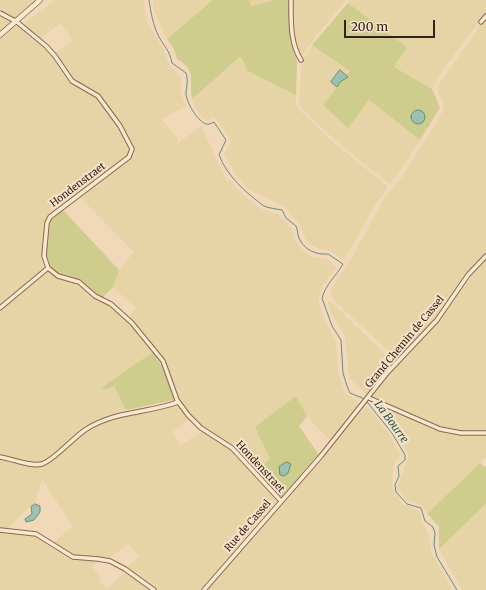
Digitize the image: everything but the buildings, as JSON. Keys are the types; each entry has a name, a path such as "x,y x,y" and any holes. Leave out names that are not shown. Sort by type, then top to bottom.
{"street":[{"path":"0,35 40,0"},
{"path":"291,0 293,36 296,51 301,60"},
{"path":"0,13 16,21"},
{"path":"481,22 486,16"},
{"name":"Hondenstraet","path":"16,21 51,51 72,81 98,96 120,126 132,149 129,157 57,210 49,218 44,256 48,268 58,276 79,282 95,296 113,305 132,323 162,361 178,402 198,426 232,448 280,501"},
{"name":"Grand Chemin de Cassel","path":"367,400 390,370 437,320 471,273 486,256"},
{"path":"0,308 48,268"},
{"path":"367,400 440,429 461,433 486,433"},
{"name":"Rue de Cassel","path":"204,590 367,400"},
{"path":"0,457 32,464 44,463 51,459 78,435 103,420 120,414 178,402"},
{"path":"0,530 36,534 75,558 98,559 110,562 125,569 154,590"}],"shaded area":[{"path":"0,0 36,0 15,18 0,10"},
{"path":"55,0 144,0 145,16 149,25 164,51 170,67 181,77 180,91 186,106 161,119 178,138 177,144 201,126 227,181 230,181 243,195 263,210 278,214 292,229 295,240 308,255 315,258 326,259 337,267 324,283 318,300 324,319 336,341 338,370 344,392 369,409 389,434 401,455 394,464 392,483 394,492 401,503 419,511 422,517 421,521 428,533 432,554 452,590 207,590 334,445 307,416 296,396 270,458 256,473 233,448 207,431 182,407 164,360 140,328 128,318 136,308 113,287 119,270 134,252 80,197 135,153 119,122 100,96 94,90 72,78 55,53 73,40 60,23 40,39 23,25"},
{"path":"153,0 213,0 167,39 154,10"},
{"path":"213,0 249,0 251,6 275,0 288,0 291,41 297,62 296,95 247,71 242,58 240,57 192,99 190,72 183,63 177,59 174,49 167,39"},
{"path":"249,0 275,0 251,6"},
{"path":"293,0 346,0 315,37 302,56 296,40"},
{"path":"350,0 486,0 486,12 442,71 432,89 394,67 407,47 348,3"},
{"path":"348,3 407,47 394,67 432,89 440,108 420,140 369,100 348,128 323,105 350,71 312,45"},
{"path":"0,15 11,22 0,31"},
{"path":"486,18 486,251 465,275 432,321 397,359 336,302 331,295 331,289 353,256 385,197 403,176 443,111 444,104 438,93 438,86"},
{"path":"15,24 52,56 67,80 90,92 97,98 119,127 130,151 126,157 56,209 46,219 41,258 44,268 0,305 0,37"},
{"path":"312,45 350,71 348,128 369,100 420,140 401,170 390,184 335,140 300,106 299,96 302,62"},
{"path":"240,57 242,58 247,71 296,95 296,105 299,110 332,141 388,187 375,205 344,260 329,250 320,249 310,245 306,240 299,224 285,207 249,190 235,174 224,154 230,144 230,139 217,120 213,117 208,121 201,117 196,108 192,99"},
{"path":"340,70 348,77 340,82 337,87 331,82"},
{"path":"418,110 423,112 425,117 423,122 418,124 413,122 411,117 413,112"},
{"path":"62,209 119,270 113,287 102,298 78,279 58,274 49,268 45,255 49,221"},
{"path":"486,260 486,430 457,431 442,428 373,396 387,377 438,324 469,280"},
{"path":"48,272 56,278 74,283 93,298 111,307 137,332 153,352 101,388 114,386 126,410 98,419 71,439 52,457 38,463 0,456 0,311"},
{"path":"330,301 394,363 367,395 349,378 345,336 331,313 328,303"},
{"path":"153,352 164,370 174,400 126,410 114,386 107,389 101,388"},
{"path":"296,396 307,416 299,426 319,455 281,498 256,473 270,458 255,427"},
{"path":"380,405 443,433 456,435 486,435 486,457 427,514 423,506 407,500 397,487 409,455 389,424 377,410"},
{"path":"177,406 190,419 172,432 181,445 203,431 229,448 277,501 200,590 159,590 145,582 127,567 139,557 128,544 108,559 78,556 68,552 54,542 73,526 42,479 35,502 7,529 0,528 0,460 36,467 44,466 53,461 79,437 107,421 122,416"},
{"path":"287,462 291,464 288,473 284,476 280,475 279,467"},
{"path":"480,463 485,467 486,466 486,504 439,549 439,526 427,514"},
{"path":"35,504 40,506 40,512 34,520 26,522 25,519 32,514 31,507"},
{"path":"486,504 486,590 462,590 439,549"},
{"path":"0,531 33,536 72,560 98,561 92,567 101,578 99,580 107,589 125,572 148,590 0,590"}],"waterway":[{"name":"La Bourre","path":"149,0 155,28 171,58 172,63 186,73 186,96 192,110 199,119 206,124 214,122 226,140 219,155 222,163 232,177 250,196 264,206 282,210 286,218 296,226 299,238 307,249 319,254 328,254 343,264 329,284 322,298 332,326 341,340 343,373 347,386 350,393 365,399"},
{"name":"La Bourre","path":"367,402 392,433 405,455 405,460 398,466 399,476 395,485 396,492 407,504 421,508 425,521 433,527 435,533 434,545 437,557 457,590"}]}
